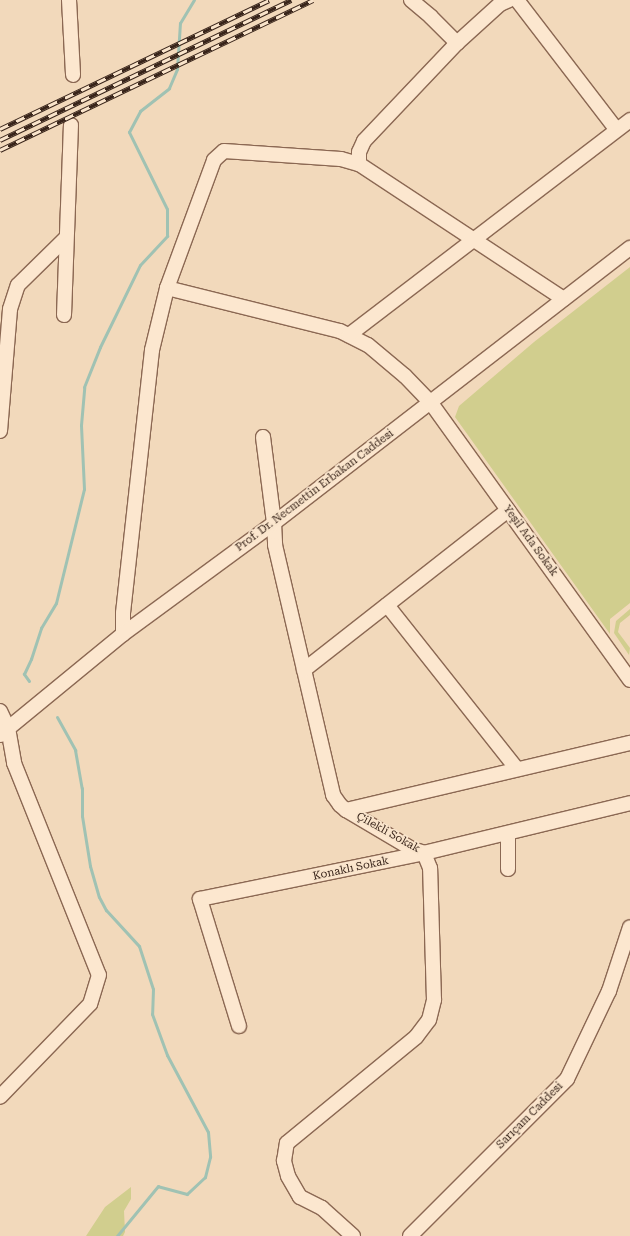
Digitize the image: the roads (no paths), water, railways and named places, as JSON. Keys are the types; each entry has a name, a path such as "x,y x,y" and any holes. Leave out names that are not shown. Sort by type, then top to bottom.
{"street":[{"path":"69,0 73,75"},
{"path":"411,0 431,17 457,43"},
{"path":"359,164 359,152 364,141 457,43 500,4 509,0"},
{"path":"517,0 616,129"},
{"path":"349,335 472,239 616,129 630,120"},
{"path":"64,315 65,239 71,124"},
{"path":"123,634 123,613 152,350 167,288 214,160 224,151 341,159 359,164 564,300"},
{"path":"0,431 10,309 18,285 65,239"},
{"name":"Prof. Dr. Necmettin Erbakan Caddesi","path":"4,732 123,634 274,523 630,248"},
{"name":"Yeşil Ada Sokak","path":"167,288 340,331 368,344 405,376 431,403 630,680"},
{"name":"Çilekli Sokak","path":"263,437 274,523 275,545 333,795 340,805 346,810 412,849 424,853 430,868 434,1000 429,1020 416,1037 287,1143 284,1160 288,1176 300,1196 322,1208 353,1236"},
{"path":"304,670 508,510"},
{"path":"386,605 517,770"},
{"path":"0,711 4,732 14,763 99,975 90,1004 0,1097"},
{"path":"346,810 630,743"},
{"name":"Konaklı Sokak","path":"238,1026 200,899 424,853 508,834 630,803"},
{"path":"508,834 508,869"},
{"name":"Sarıçam Caddesi","path":"410,1236 567,1079 608,991 630,927"}],"waterway":[{"path":"29,681 24,674 31,659 41,628 56,603 84,489 81,425 84,387 100,347 140,265 167,236 167,209 129,132 140,111 169,88 177,69 180,23 194,0"},
{"path":"57,717 75,750 82,788 82,816 90,866 99,897 106,910 139,946 153,989 152,1014 167,1055 208,1132 210,1157 205,1177 187,1194 158,1186 117,1236"}],"railway":[{"path":"0,129 269,0"},
{"path":"0,140 291,0"},
{"path":"0,150 313,0"}]}
